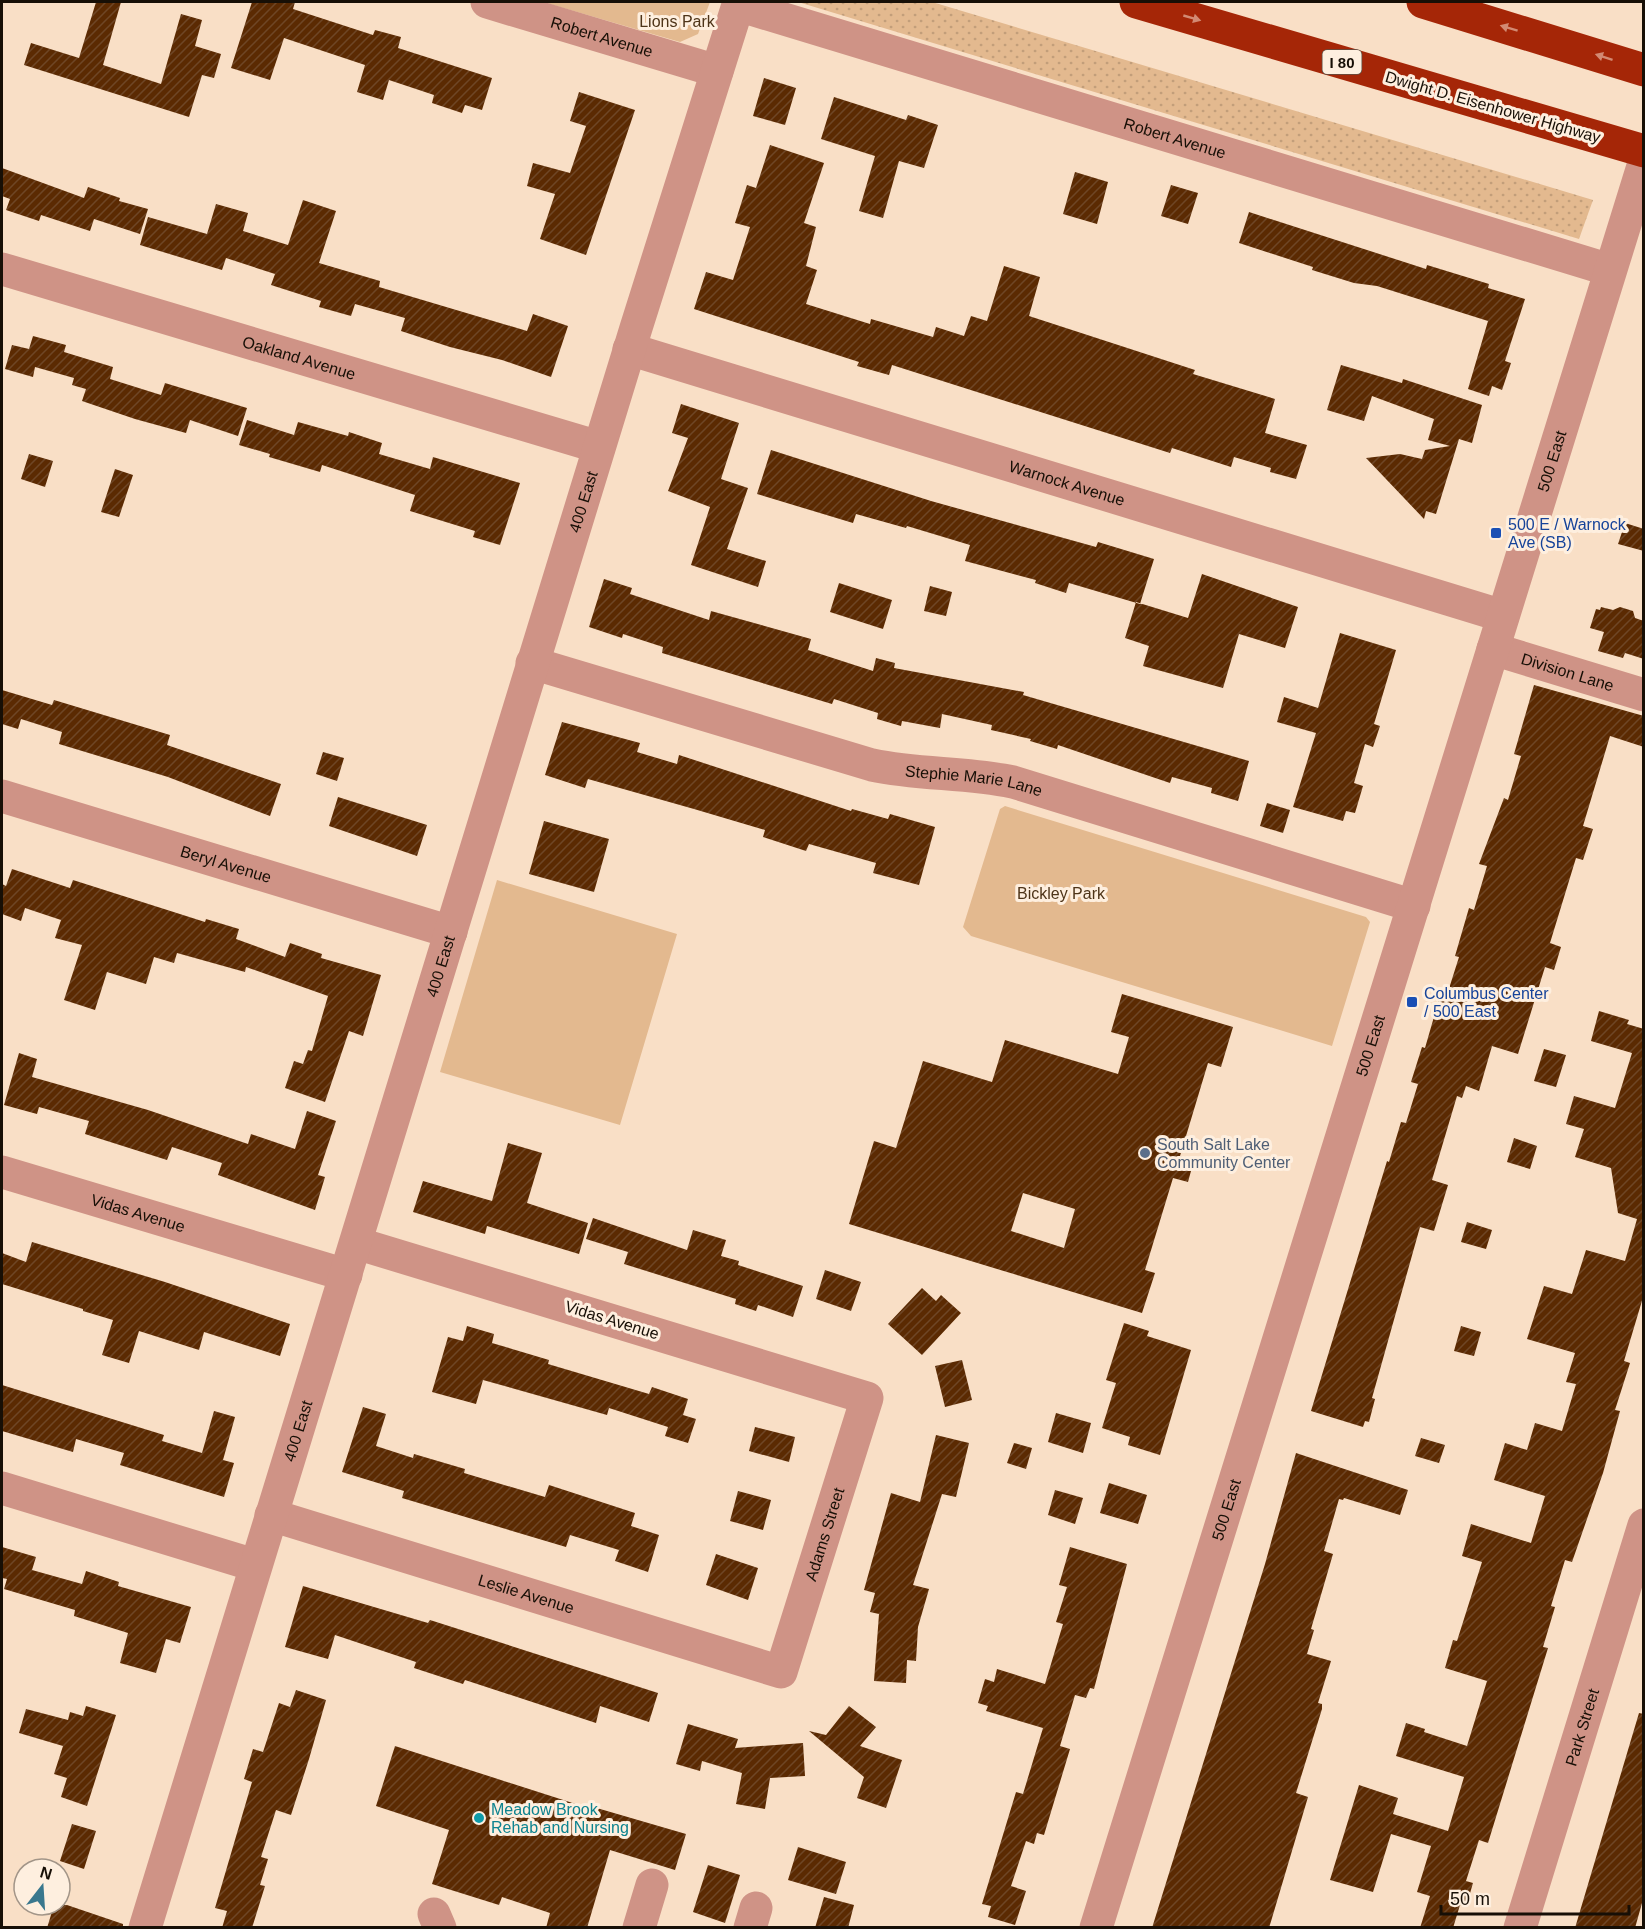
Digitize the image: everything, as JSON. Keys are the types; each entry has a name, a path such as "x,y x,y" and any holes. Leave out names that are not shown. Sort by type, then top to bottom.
{"highway":[{"name":"Dwight D. Eisenhower Highway","path":"1136,2 1644,151"},
{"path":"1423,2 1644,70"}],"street":[{"name":"Robert Avenue","path":"488,2 717,70"},
{"name":"Robert Avenue","path":"738,5 1610,270"},
{"name":"400 East","path":"145,1928 532,663 738,5"},
{"name":"500 East","path":"1096,1928 1644,163"},
{"name":"Oakland Avenue","path":"2,269 599,447"},
{"name":"Warnock Avenue","path":"629,349 1503,616"},
{"name":"Division Lane","path":"1493,649 1644,695"},
{"name":"Stephie Marie Lane","path":"532,663 872,765 907,773 968,775 1013,782 1414,906"},
{"name":"Beryl Avenue","path":"2,796 451,933"},
{"name":"Vidas Avenue","path":"2,1172 346,1275"},
{"name":"Vidas Avenue","path":"356,1243 867,1398"},
{"name":"Adams Street","path":"782,1672 867,1398"},
{"path":"2,1488 254,1566"},
{"name":"Leslie Avenue","path":"271,1515 782,1672"},
{"name":"Park Street","path":"1520,1928 1644,1525"},
{"path":"639,1928 652,1886"}],"green space":[{"name":"Lions Park","path":"543,2 710,2 698,34 680,42"},
{"path":"798,2 932,2 1593,200 1579,239"},
{"name":"Bickley Park","path":"1005,806 1366,917 1370,922 1332,1046 971,936 963,927 1000,809"},
{"path":"497,880 677,934 620,1125 440,1072"}],"building":[{"path":"96,2 121,2 103,65 161,84 181,14 202,20 195,46 221,54 214,78 202,75 189,117 24,65 31,43 79,58"},
{"path":"252,2 295,2 293,9 373,35 375,30 401,37 398,48 492,78 482,110 465,105 462,113 432,103 434,95 389,80 383,100 357,92 365,65 284,38 270,80 231,68"},
{"path":"764,78 796,88 785,125 753,116"},
{"path":"579,92 635,110 586,255 540,239 555,194 527,186 533,163 570,173 586,126 570,121"},
{"path":"834,97 906,120 908,115 938,125 924,168 899,161 883,218 859,211 875,156 821,139"},
{"path":"770,145 824,163 804,223 816,227 806,266 817,270 806,304 870,324 871,319 933,337 936,327 964,336 971,316 987,321 1004,266 1040,277 1029,316 1195,370 1193,374 1275,399 1265,433 1307,445 1296,479 1270,472 1271,468 1234,457 1231,467 1172,448 1170,453 892,365 889,375 857,366 859,362 694,309 706,272 733,280 750,227 735,223 747,185 756,188"},
{"path":"2,168 84,198 88,187 120,198 119,201 148,209 140,234 94,219 90,231 41,215 39,221 6,210 10,199 2,196"},
{"path":"1075,172 1108,182 1097,224 1063,214"},
{"path":"1171,185 1198,193 1188,224 1161,216"},
{"path":"303,200 336,211 319,263 380,281 379,287 527,331 533,314 568,326 551,377 502,360 450,347 401,331 405,318 355,304 351,316 319,307 321,301 271,285 275,274 226,258 222,270 140,245 148,217 207,234 216,204 248,213 243,231 288,245"},
{"path":"1249,212 1426,269 1427,265 1489,284 1488,288 1525,299 1505,361 1511,363 1502,390 1492,386 1489,396 1468,389 1488,321 1377,286 1354,283 1312,270 1313,267 1239,243"},
{"path":"33,336 66,345 64,352 113,367 110,379 161,395 165,383 247,408 238,436 190,420 186,433 135,419 82,401 86,389 72,385 74,378 35,367 33,377 5,369 12,345 29,349"},
{"path":"1341,365 1402,383 1403,379 1482,405 1472,443 1459,439 1436,514 1426,511 1424,519 1366,458 1400,454 1422,459 1425,450 1450,446 1428,440 1434,419 1372,396 1364,421 1327,410"},
{"path":"681,404 739,423 721,479 748,488 727,549 766,561 758,587 691,565 710,507 668,491 688,438 672,433"},
{"path":"247,420 294,435 298,422 348,436 349,432 382,443 379,454 430,469 433,457 520,483 500,545 473,537 475,531 410,511 415,495 322,465 320,472 269,457 270,454 239,445"},
{"path":"771,450 931,501 1096,547 1098,542 1154,559 1140,604 1069,583 1066,593 1035,583 1036,580 965,561 970,545 907,526 906,528 856,514 853,523 757,494"},
{"path":"29,454 53,461 45,487 21,479"},
{"path":"115,469 133,475 119,517 101,512"},
{"path":"1625,523 1644,529 1644,551 1618,544"},
{"path":"1202,574 1298,607 1285,648 1239,634 1223,688 1143,666 1149,646 1125,638 1136,602 1188,618"},
{"path":"604,579 632,588 630,594 709,620 711,611 811,639 808,650 873,671 876,658 895,663 894,668 1024,692 1023,695 1249,761 1238,801 1211,793 1212,788 1172,777 1170,783 1058,745 1057,749 1030,741 1031,739 991,730 992,725 942,714 940,728 902,721 901,726 877,719 878,713 834,699 832,704 662,653 663,647 623,634 622,638 589,627"},
{"path":"839,583 892,600 883,629 830,612"},
{"path":"930,586 952,592 946,616 924,611"},
{"path":"1601,607 1613,610 1620,607 1633,611 1635,618 1644,621 1644,659 1625,653 1623,658 1598,651 1604,632 1590,628 1596,609 1600,610"},
{"path":"1340,633 1396,650 1374,724 1380,726 1373,747 1365,744 1354,783 1363,786 1355,813 1346,811 1343,821 1293,807 1316,733 1277,722 1284,697 1318,708"},
{"path":"1534,685 1644,716 1644,747 1610,736 1583,826 1593,829 1583,860 1576,858 1550,943 1561,947 1554,970 1545,967 1518,1054 1492,1046 1479,1091 1466,1086 1462,1098 1457,1096 1432,1180 1448,1185 1434,1231 1420,1227 1372,1398 1375,1399 1369,1422 1365,1421 1363,1427 1311,1411 1387,1161 1389,1162 1401,1122 1406,1123 1418,1084 1411,1082 1422,1047 1425,1048 1440,996 1446,998 1459,957 1455,956 1469,908 1474,910 1487,866 1479,864 1504,798 1508,800 1521,756 1514,754"},
{"path":"2,690 52,705 54,700 170,735 167,745 281,784 270,816 168,777 59,744 62,732 21,719 18,729 2,724"},
{"path":"562,722 640,743 637,752 677,764 679,755 851,811 852,809 888,819 890,814 935,827 919,885 873,873 876,863 809,844 806,851 763,837 765,830 694,809 588,779 585,788 545,775"},
{"path":"323,752 344,758 337,781 316,774"},
{"path":"338,797 427,825 417,856 329,826"},
{"path":"1267,803 1290,810 1283,833 1260,826"},
{"path":"544,821 609,839 594,892 529,874"},
{"path":"12,869 70,888 73,880 205,922 206,919 239,929 236,939 285,957 290,943 322,954 321,958 381,975 363,1036 349,1031 325,1102 285,1088 294,1061 303,1064 308,1050 312,1051 328,996 246,967 245,972 177,953 174,963 154,957 146,984 107,972 95,1010 64,1000 82,945 55,938 61,920 25,908 21,921 2,914 2,884 6,886"},
{"name":"South Salt Lake Community Center","path":"1122,994 1233,1027 1221,1067 1208,1063 1180,1156 1194,1160 1188,1182 1173,1178 1145,1270 1155,1273 1142,1313 849,1224 874,1141 896,1148 923,1061 992,1082 1005,1040 1118,1074 1129,1037 1111,1032","holes":["1023,1193 1075,1209 1064,1248 1011,1231"]},
{"path":"1599,1011 1629,1020 1627,1024 1644,1029 1644,1294 1624,1361 1630,1363 1615,1410 1620,1411 1603,1473 1572,1562 1565,1560 1551,1606 1555,1607 1543,1647 1548,1648 1488,1843 1479,1840 1466,1881 1473,1883 1466,1907 1460,1905 1453,1928 1420,1928 1430,1896 1417,1892 1431,1846 1391,1834 1373,1892 1330,1880 1359,1785 1398,1798 1393,1814 1448,1831 1464,1777 1396,1756 1406,1723 1425,1729 1424,1732 1467,1746 1487,1681 1445,1668 1453,1640 1457,1641 1482,1562 1462,1556 1471,1524 1531,1543 1545,1496 1494,1480 1505,1443 1527,1450 1535,1423 1562,1431 1576,1384 1566,1382 1575,1353 1527,1339 1544,1286 1572,1294 1586,1250 1625,1261 1637,1219 1618,1213 1611,1168 1575,1157 1584,1129 1566,1124 1574,1096 1615,1108 1632,1053 1591,1041"},
{"path":"1544,1049 1566,1055 1556,1087 1534,1081"},
{"path":"19,1053 37,1059 32,1077 148,1110 248,1144 251,1134 295,1149 307,1111 336,1121 318,1175 325,1177 315,1210 218,1175 222,1163 172,1147 167,1160 85,1134 89,1121 39,1107 37,1114 4,1105"},
{"path":"1514,1138 1537,1146 1530,1169 1507,1162"},
{"path":"508,1143 542,1153 527,1203 588,1223 579,1254 487,1226 485,1234 413,1212 423,1181 492,1201"},
{"path":"593,1218 687,1250 693,1230 726,1240 721,1256 739,1261 738,1265 803,1286 793,1317 758,1305 756,1311 735,1304 736,1299 624,1264 628,1252 586,1239"},
{"path":"1467,1222 1492,1230 1486,1249 1461,1242"},
{"path":"32,1242 165,1282 290,1324 280,1356 204,1332 199,1350 139,1331 129,1363 102,1355 113,1320 2,1284 2,1253 26,1262"},
{"path":"825,1270 861,1282 851,1311 816,1299"},
{"path":"922,1288 936,1301 941,1295 961,1313 922,1355 888,1324"},
{"path":"1124,1323 1149,1331 1147,1336 1191,1350 1160,1455 1128,1445 1130,1437 1102,1428 1116,1383 1106,1380"},
{"path":"467,1326 494,1334 492,1343 549,1360 548,1364 649,1394 652,1387 688,1399 683,1415 696,1419 688,1443 665,1436 668,1427 609,1408 607,1415 483,1380 476,1404 432,1392 448,1337 463,1341"},
{"path":"1461,1326 1481,1332 1474,1356 1454,1351"},
{"path":"962,1360 972,1400 945,1407 935,1366"},
{"path":"2,1385 164,1435 162,1441 202,1453 214,1411 235,1417 223,1460 234,1463 224,1497 120,1465 124,1453 76,1439 73,1452 2,1431"},
{"path":"363,1407 386,1414 376,1446 413,1458 414,1454 465,1469 464,1473 545,1497 549,1485 635,1513 631,1526 659,1535 648,1572 615,1561 619,1550 570,1535 566,1547 402,1498 404,1491 342,1472"},
{"path":"1056,1413 1091,1423 1083,1453 1048,1442"},
{"path":"755,1427 795,1437 789,1462 749,1451"},
{"path":"936,1435 969,1443 956,1497 942,1494 913,1585 929,1589 918,1627 916,1661 907,1660 906,1683 874,1681 879,1614 870,1612 875,1593 864,1590 891,1493 920,1502"},
{"path":"1421,1438 1445,1445 1439,1463 1415,1456"},
{"path":"1014,1443 1032,1448 1026,1469 1007,1463"},
{"path":"1296,1453 1408,1490 1400,1515 1344,1498 1339,1499 1324,1551 1333,1554 1311,1629 1314,1630 1307,1654 1331,1661 1318,1703 1322,1704 1322,1709 1296,1793 1308,1797 1269,1928 1152,1928 1265,1564"},
{"path":"1109,1483 1147,1495 1138,1524 1100,1513"},
{"path":"1055,1490 1083,1498 1075,1524 1048,1515"},
{"path":"738,1491 771,1500 763,1530 730,1521"},
{"path":"2,1547 36,1557 32,1570 82,1584 86,1571 119,1582 118,1586 191,1607 180,1643 166,1639 156,1673 120,1663 128,1633 74,1616 75,1610 4,1589 7,1579 2,1578"},
{"path":"1070,1547 1127,1564 1094,1689 1090,1688 1086,1698 1075,1695 1060,1746 1070,1749 1044,1835 1037,1833 1034,1844 1026,1841 1011,1886 1026,1891 1015,1925 988,1917 991,1906 982,1904 1016,1792 1023,1794 1043,1728 986,1711 988,1706 978,1703 985,1679 994,1682 997,1669 1045,1684 1063,1624 1056,1622 1067,1587 1059,1585"},
{"path":"716,1554 758,1568 748,1600 706,1585"},
{"path":"303,1586 428,1623 430,1620 658,1693 649,1722 600,1706 596,1723 465,1680 463,1684 414,1668 416,1662 335,1635 328,1659 285,1647"},
{"path":"296,1690 326,1700 309,1759 291,1815 276,1810 261,1857 268,1859 260,1885 265,1886 252,1928 222,1928 227,1911 215,1908 252,1782 244,1779 253,1749 263,1752 279,1703 290,1707"},
{"path":"86,1706 116,1715 87,1806 61,1797 67,1778 54,1774 63,1746 19,1733 26,1709 68,1720 70,1712 83,1716"},
{"path":"849,1706 876,1727 860,1746 902,1760 886,1808 857,1798 864,1777 809,1731 826,1735"},
{"path":"1639,1713 1644,1714 1644,1896 1635,1928 1575,1928"},
{"path":"688,1724 738,1739 735,1748 803,1743 805,1776 770,1778 765,1809 736,1804 742,1773 702,1761 700,1771 676,1764"},
{"path":"395,1746 582,1806 583,1804 686,1834 675,1870 610,1850 587,1928 546,1928 550,1913 502,1897 499,1905 432,1884 449,1830 376,1806"},
{"path":"72,1824 96,1831 84,1869 72,1865 72,1857 61,1857"},
{"path":"798,1847 846,1862 836,1894 788,1880"},
{"path":"708,1865 740,1875 725,1923 693,1912"},
{"path":"824,1897 854,1905 848,1928 815,1928"},
{"path":"72,1907 123,1924 123,1928 47,1928 50,1917 72,1917"}],"place":[{"name":"500 E / Warnock Ave (SB)","path":"1496,533"},
{"name":"Columbus Center / 500 East","path":"1412,1002"},
{"name":"South Salt Lake Community Center","path":"1145,1153"},
{"name":"Meadow Brook Rehab and Nursing","path":"479,1818"}]}
